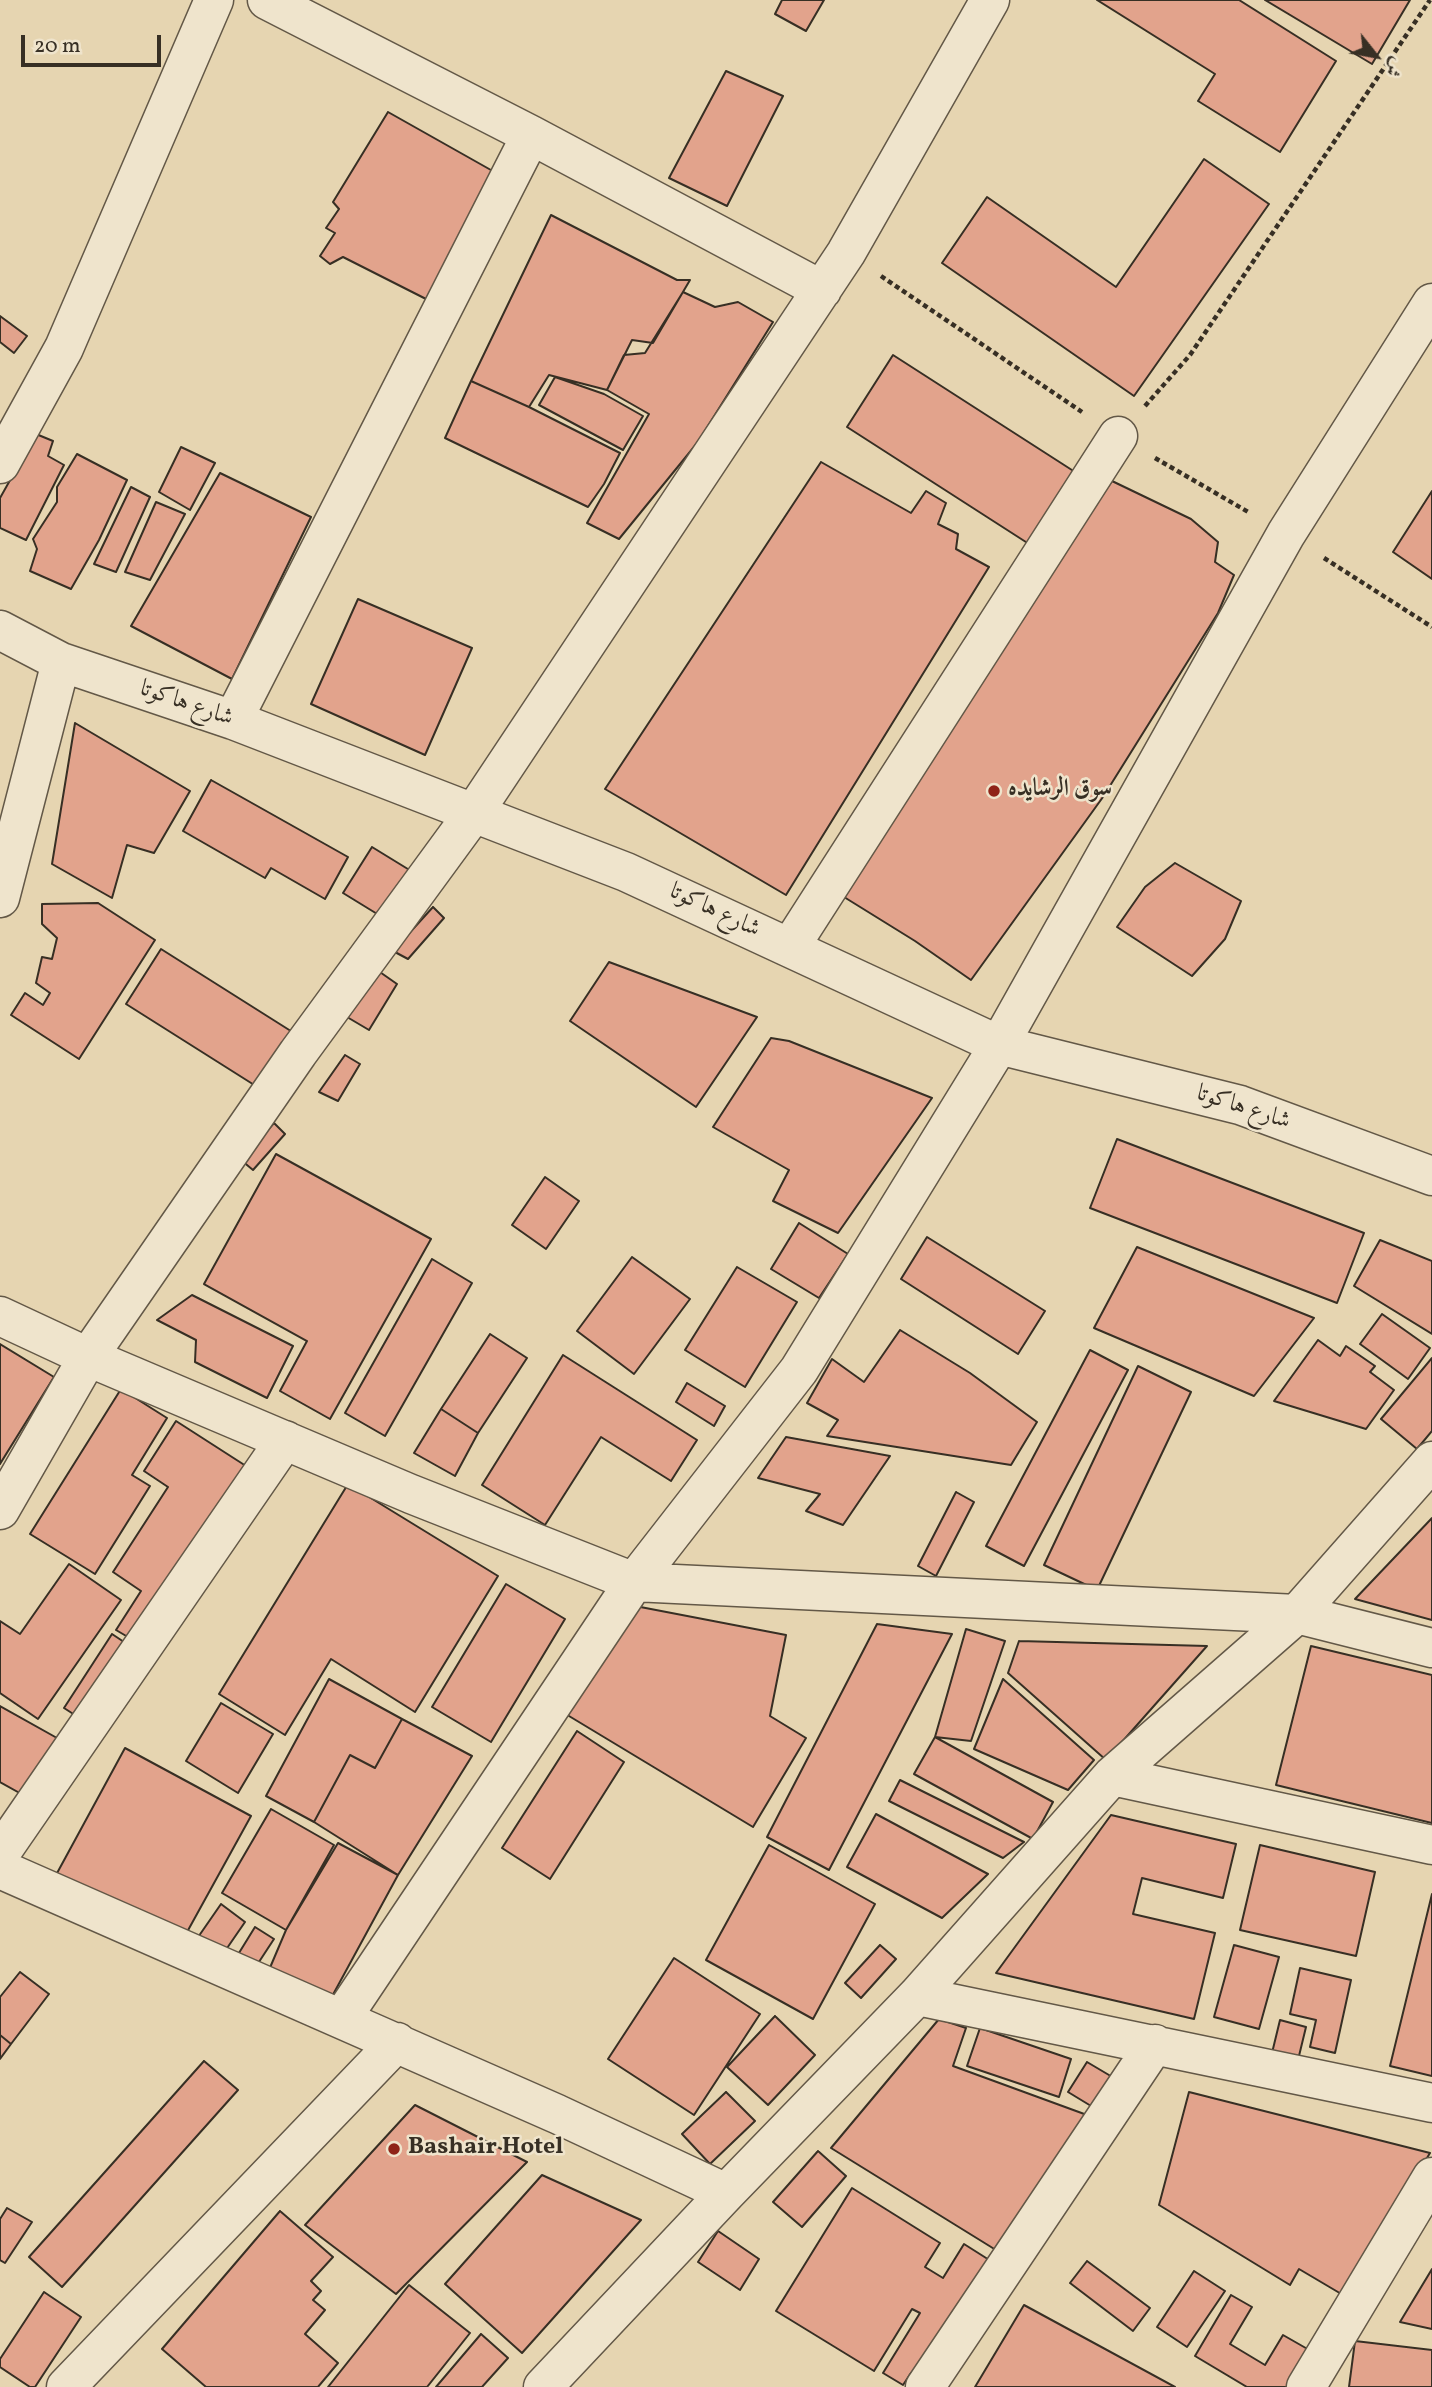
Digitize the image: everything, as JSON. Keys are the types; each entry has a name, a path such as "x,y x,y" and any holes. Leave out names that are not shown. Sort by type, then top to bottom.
{"street":[{"path":"0,464 64,348 214,0"},
{"path":"267,0 531,135 822,290"},
{"path":"0,1510 88,1357 298,1053 473,814 822,290 846,253 990,0"},
{"path":"233,720 531,135"},
{"path":"342,2018 634,1582 799,1370 999,1045 1286,534 1432,303"},
{"path":"790,947 1118,436"},
{"name":"شارع هاكوتا","path":"0,631 61,662 233,720 626,872 999,1045 1240,1105 1431,1173"},
{"path":"0,898 61,662"},
{"path":"0,1316 88,1357 411,1494 634,1582 1297,1614 1432,1648"},
{"path":"0,1854 285,1440"},
{"path":"542,2387 917,1996 1112,1776 1297,1614 1432,1461"},
{"path":"1112,1776 1432,1845"},
{"path":"0,1869 397,2042 726,2193"},
{"path":"917,1996 1432,2103"},
{"path":"66,2387 397,2042"},
{"path":"925,2387 1155,2044"},
{"path":"1306,2387 1432,2177"}],"path":[{"path":"1118,436 1190,355 1430,0"}],"building":[{"path":"782,0 824,0 806,31 775,14"},
{"path":"1097,0 1239,0 1336,61 1280,152 1198,101 1215,74"},
{"path":"1265,0 1410,0 1372,64"},
{"path":"726,71 783,96 727,206 669,178"},
{"path":"388,112 498,174 428,300 343,257 330,264 320,256 335,233 326,228 339,209 333,202"},
{"path":"1204,159 1269,204 1134,396 942,263 987,197 1116,287"},
{"path":"551,215 677,280 690,280 653,343 632,340 607,390 549,375 529,407 471,381"},
{"path":"683,292 715,307 738,302 773,322 698,442 619,539 587,523 649,414 607,390 624,355 645,353"},
{"path":"0,316 27,336 14,353 0,342"},
{"path":"893,355 1075,472 1029,544 847,427"},
{"path":"555,377 604,394 643,416 623,450 539,405"},
{"path":"471,381 620,453 588,507 445,438"},
{"path":"36,434 53,441 48,456 64,465 26,540 0,528 0,498"},
{"path":"181,447 215,463 190,510 159,492"},
{"path":"77,454 127,480 99,540 71,589 30,571 37,549 33,539 57,502 57,487"},
{"path":"821,462 911,513 926,491 946,503 938,524 958,534 956,549 989,567 786,895 605,789"},
{"path":"220,473 311,517 232,679 131,626"},
{"path":"1112,481 1191,519 1218,542 1215,562 1234,575 1218,613 1103,797 971,980 844,897 982,665"},
{"path":"131,487 150,497 116,572 94,564"},
{"path":"1432,491 1432,579 1393,552"},
{"path":"156,502 185,514 150,580 125,572"},
{"path":"358,599 472,648 425,755 311,704"},
{"path":"75,723 190,791 154,853 127,845 112,898 52,864"},
{"path":"211,780 348,857 325,899 271,868 265,878 183,831"},
{"path":"372,847 416,874 387,920 343,893"},
{"path":"1175,863 1241,901 1225,939 1192,976 1117,927 1145,887"},
{"path":"98,903 155,940 79,1059 11,1015 25,993 43,1005 50,993 36,983 42,957 52,959 57,938 42,924 42,904"},
{"path":"433,907 444,918 408,959 393,951"},
{"path":"161,949 294,1033 259,1088 126,1004"},
{"path":"609,962 757,1017 696,1107 570,1021"},
{"path":"377,970 397,984 369,1030 347,1017"},
{"path":"771,1038 789,1041 932,1098 838,1233 773,1201 789,1170 713,1127"},
{"path":"345,1055 360,1064 338,1101 319,1092"},
{"path":"274,1123 285,1134 253,1170 241,1160"},
{"path":"1117,1139 1364,1233 1337,1303 1090,1208"},
{"path":"276,1154 431,1239 330,1419 280,1391 307,1341 204,1284"},
{"path":"545,1177 579,1201 546,1249 512,1225"},
{"path":"799,1223 848,1254 819,1298 771,1269"},
{"path":"927,1237 1045,1311 1018,1354 901,1279"},
{"path":"1380,1240 1432,1261 1432,1334 1354,1286"},
{"path":"1137,1247 1314,1318 1254,1396 1094,1328"},
{"path":"632,1257 690,1299 634,1374 577,1331"},
{"path":"432,1259 472,1283 385,1436 345,1413"},
{"path":"737,1267 797,1302 745,1387 685,1350"},
{"path":"192,1295 293,1346 267,1398 195,1362 196,1340 157,1320"},
{"path":"1382,1314 1430,1348 1408,1379 1360,1344"},
{"path":"900,1330 970,1373 1037,1422 1011,1465 827,1436 838,1420 807,1403 832,1359 864,1382"},
{"path":"490,1334 527,1358 478,1433 441,1409"},
{"path":"1318,1340 1340,1356 1346,1346 1375,1366 1370,1372 1394,1390 1366,1429 1274,1401"},
{"path":"0,1344 54,1377 0,1464"},
{"path":"1090,1350 1128,1370 1024,1566 986,1546"},
{"path":"563,1355 697,1440 671,1481 601,1437 545,1525 482,1485"},
{"path":"1432,1358 1432,1431 1417,1449 1381,1419"},
{"path":"1138,1366 1191,1392 1097,1590 1044,1565"},
{"path":"687,1383 725,1406 714,1426 676,1402"},
{"path":"121,1389 167,1418 132,1475 150,1486 95,1574 30,1534"},
{"path":"441,1409 478,1433 455,1476 414,1453"},
{"path":"176,1421 246,1466 133,1640 116,1630 141,1591 113,1572 168,1487 144,1471"},
{"path":"786,1437 890,1456 843,1525 806,1511 820,1494 758,1478"},
{"path":"348,1484 498,1576 415,1712 331,1659 285,1735 219,1694"},
{"path":"956,1492 974,1502 936,1576 918,1566"},
{"path":"1432,1518 1432,1620 1355,1599"},
{"path":"69,1564 121,1600 38,1719 0,1693 0,1621 20,1634"},
{"path":"506,1584 565,1619 491,1742 432,1707"},
{"path":"630,1605 786,1635 770,1716 806,1738 753,1827 564,1713"},
{"path":"877,1624 952,1634 829,1870 767,1837"},
{"path":"966,1629 1005,1641 971,1741 935,1737"},
{"path":"112,1634 127,1644 78,1717 64,1708"},
{"path":"1019,1641 1207,1646 1106,1760 1008,1673"},
{"path":"1311,1646 1432,1675 1432,1823 1276,1785"},
{"path":"329,1679 402,1719 375,1768 350,1755 314,1822 266,1796"},
{"path":"1003,1679 1094,1760 1068,1790 974,1749"},
{"path":"221,1703 273,1734 238,1793 186,1761"},
{"path":"0,1706 57,1738 25,1796 0,1782"},
{"path":"402,1719 472,1756 398,1875 314,1822 350,1755 375,1768"},
{"path":"577,1731 624,1762 550,1879 502,1848"},
{"path":"935,1737 1053,1802 1033,1839 914,1774"},
{"path":"125,1748 251,1816 181,1943 56,1875"},
{"path":"900,1780 1024,1842 1003,1858 889,1801"},
{"path":"271,1809 334,1845 286,1930 222,1893"},
{"path":"876,1814 988,1874 942,1918 847,1867"},
{"path":"1111,1815 1236,1844 1223,1898 1142,1878 1133,1914 1215,1933 1194,2019 996,1973"},
{"path":"338,1843 398,1875 329,2002 269,1970 286,1930"},
{"path":"769,1845 875,1904 813,2019 706,1960"},
{"path":"1260,1845 1375,1872 1356,1956 1240,1930"},
{"path":"1432,1894 1432,2076 1390,2066"},
{"path":"221,1904 245,1922 223,1954 194,1943"},
{"path":"255,1927 274,1939 255,1968 234,1961"},
{"path":"880,1945 896,1959 861,1998 845,1983"},
{"path":"1234,1945 1279,1957 1259,2029 1214,2017"},
{"path":"674,1958 760,2014 694,2115 608,2059"},
{"path":"1300,1968 1351,1980 1335,2053 1310,2047 1316,2020 1290,2014"},
{"path":"20,1972 49,1994 11,2044 0,2035 0,1997"},
{"path":"775,2016 815,2055 768,2105 727,2067"},
{"path":"939,2019 966,2028 953,2066 1087,2115 1004,2255 831,2148"},
{"path":"1280,2020 1306,2027 1298,2060 1272,2053"},
{"path":"980,2028 1071,2059 1059,2097 967,2066"},
{"path":"0,2035 11,2044 0,2059"},
{"path":"204,2061 238,2090 62,2287 29,2257"},
{"path":"1087,2062 1114,2078 1096,2109 1068,2092"},
{"path":"726,2092 755,2121 710,2164 682,2134"},
{"path":"1189,2092 1430,2153 1343,2295 1299,2269 1290,2285 1159,2205"},
{"path":"415,2105 527,2162 396,2294 305,2225"},
{"path":"818,2151 846,2176 802,2227 773,2202"},
{"path":"542,2175 641,2220 522,2353 445,2284"},
{"path":"852,2188 940,2243 925,2267 943,2278 964,2244 994,2263 918,2377 911,2373 903,2385 883,2373 920,2313 912,2309 874,2371 776,2311"},
{"path":"7,2208 32,2222 5,2263 0,2260 0,2219"},
{"path":"280,2211 333,2257 311,2281 321,2291 313,2300 325,2310 305,2334 338,2363 318,2387 206,2387 162,2349"},
{"path":"718,2231 759,2259 740,2290 698,2262"},
{"path":"1087,2261 1150,2308 1133,2331 1070,2283"},
{"path":"1432,2269 1432,2329 1400,2322"},
{"path":"1194,2271 1225,2291 1187,2347 1157,2327"},
{"path":"409,2285 470,2333 427,2387 328,2387"},
{"path":"44,2292 81,2317 35,2387 30,2387 0,2367 0,2359"},
{"path":"1231,2295 1252,2307 1230,2344 1265,2365 1283,2335 1311,2351 1290,2387 1247,2387 1195,2356"},
{"path":"1024,2305 1175,2387 975,2387"},
{"path":"481,2334 508,2358 482,2387 436,2387"},
{"path":"1355,2341 1432,2350 1432,2387 1349,2387"}],"place":[{"name":"سوق الرشايده","path":"994,791"},
{"name":"Bashair Hotel","path":"394,2149"}]}
